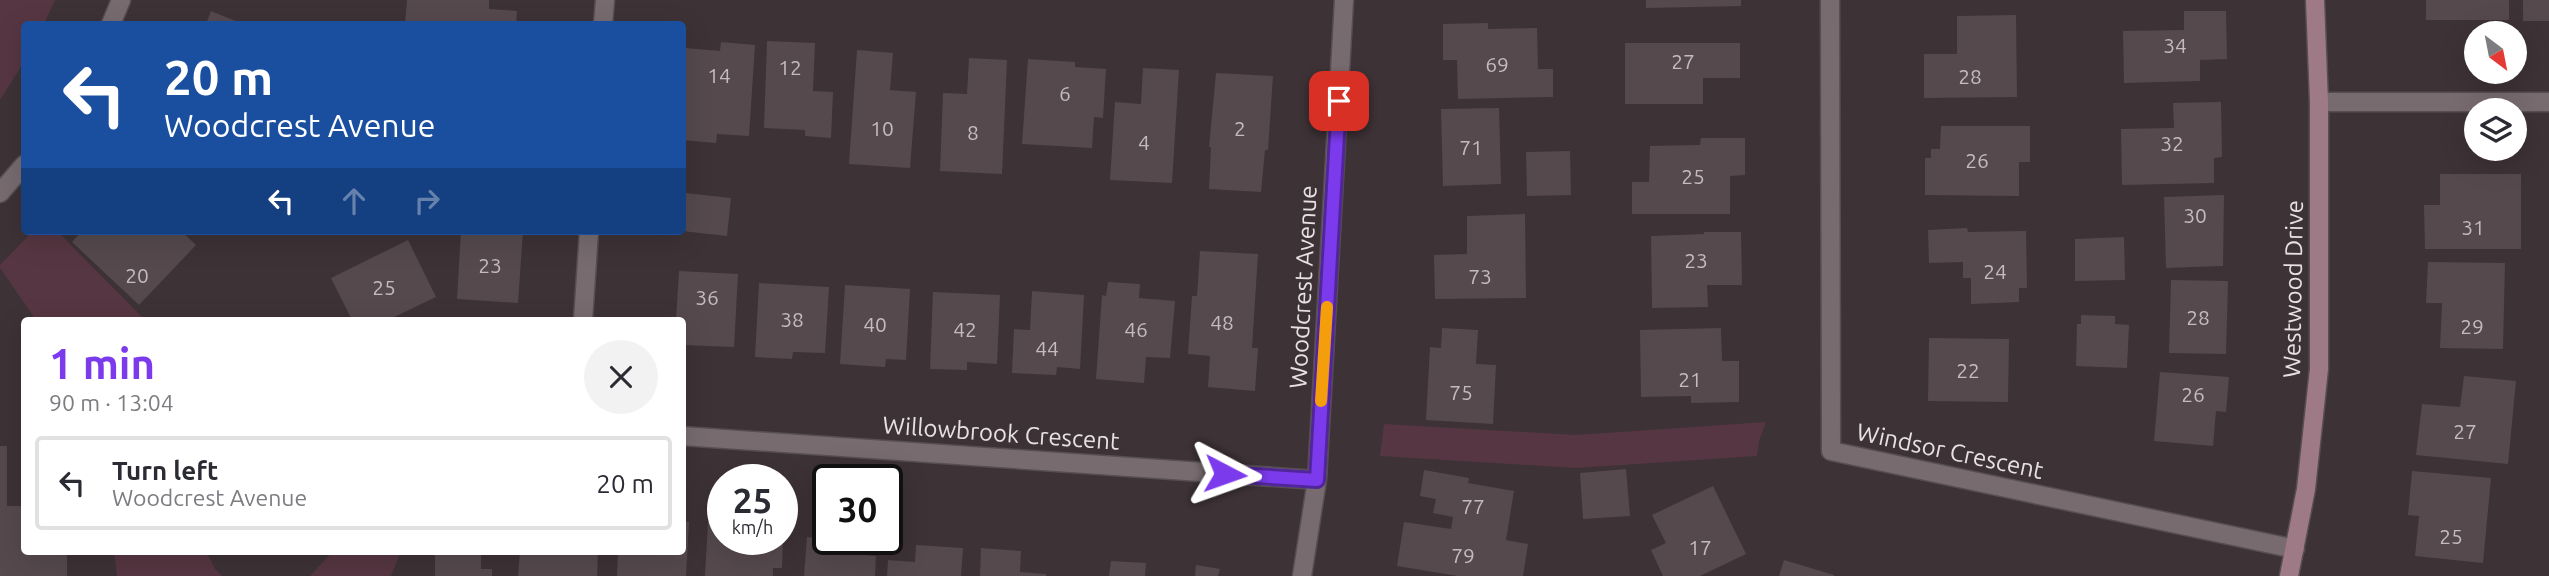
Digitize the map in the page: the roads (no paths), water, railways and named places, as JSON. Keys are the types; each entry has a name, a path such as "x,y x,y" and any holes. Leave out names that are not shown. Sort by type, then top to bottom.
{"street":[{"path":"112,21 121,0"},
{"path":"603,21 605,0"},
{"name":"Woodcrest Avenue","path":"1302,576 1317,480 1344,0"},
{"name":"Windsor Crescent","path":"1830,0 1831,451 2295,549"},
{"name":"Westwood Drive","path":"2289,576 2307,477 2319,369 2319,102 2315,0"},
{"path":"2319,102 2549,102"},
{"path":"0,193 21,168"},
{"path":"583,317 589,235"},
{"name":"Willowbrook Crescent","path":"686,436 1317,480"}]}
